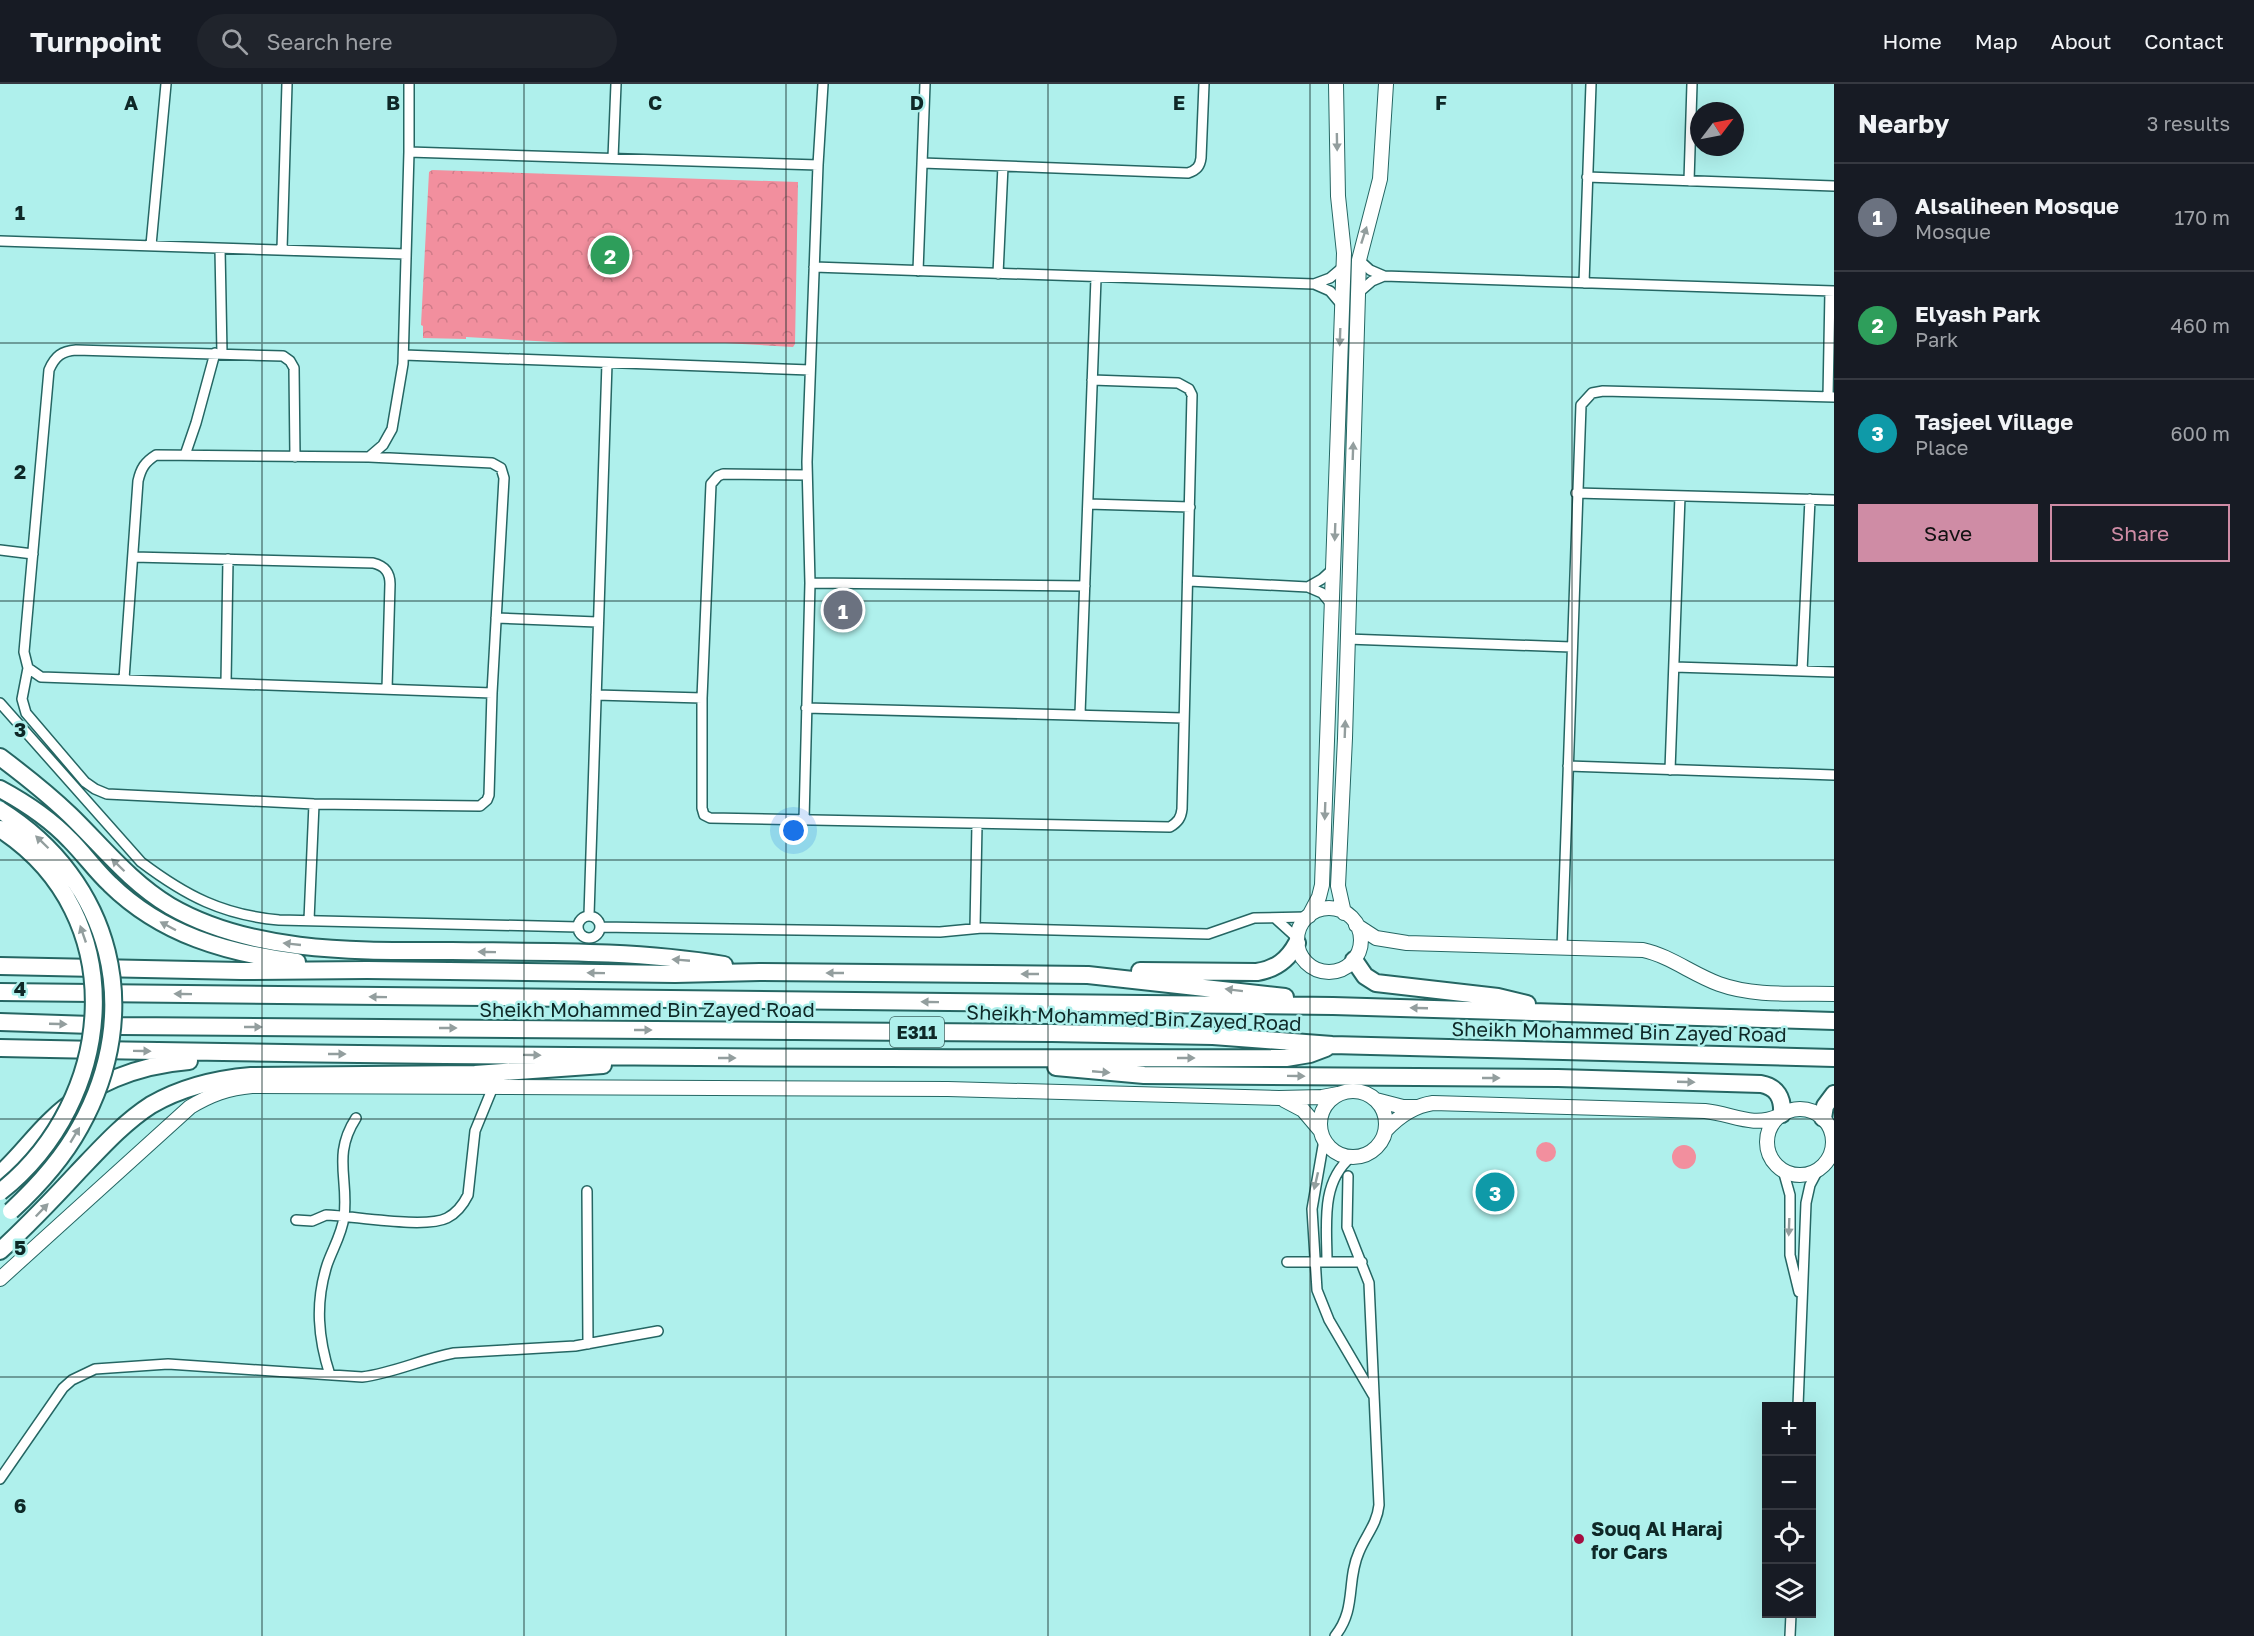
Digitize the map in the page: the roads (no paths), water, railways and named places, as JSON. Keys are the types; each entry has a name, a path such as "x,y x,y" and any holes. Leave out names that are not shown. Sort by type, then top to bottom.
{"highway":[{"path":"0,757 62,808 142,886 168,905 227,932 269,941 350,948 409,951 597,953 638,956 719,964 760,972"},
{"path":"0,789 47,819 70,840 111,886 160,921 205,943 243,954 367,970"},
{"path":"0,810 37,837 55,855 85,896 105,943 112,974 114,1005 112,1036 105,1067 90,1108 56,1164 5,1215"},
{"path":"0,829 28,851 46,870 75,914 89,955 95,998 93,1030 87,1062 71,1103 61,1122 31,1162 0,1192"},
{"path":"0,966 241,971 367,970 675,974 760,972 1088,975 1145,971 1257,972 1277,966 1292,952 1297,940"},
{"path":"1356,957 1365,976 1383,985 1498,997 1548,1012"},
{"path":"1088,975 1240,990 1334,1006"},
{"name":"Sheikh Mohammed Bin Zayed Road","path":"0,992 1334,1006 1834,1021"},
{"name":"Sheikh Mohammed Bin Zayed Road","path":"0,1022 122,1026 1064,1033 1213,1036 1332,1045 1834,1058"},
{"path":"0,1048 302,1054 676,1057 1286,1058 1310,1054 1332,1045"},
{"path":"0,1174 52,1119 72,1102 94,1088 133,1071 170,1062 247,1060 302,1054"},
{"path":"0,1251 130,1121 159,1101 199,1084 225,1078 251,1076 476,1074 581,1067 676,1057"},
{"path":"1001,1058 1077,1070 1144,1075 1558,1078 1761,1084 1772,1088 1779,1096 1781,1115"},
{"path":"1829,1123 1825,1106 1834,1094"}],"main road":[{"path":"1336,84 1338,196 1344,239 1322,885 1319,897 1300,927 1297,940 1299,952 1304,961 1320,971 1339,971 1376,944 1403,942 1635,949 1665,957 1705,978 1739,989 1762,993 1834,994"},
{"path":"1344,913 1338,886 1357,294 1359,260 1380,179 1386,84"},
{"path":"1328,743 1334,773 1338,776 1343,775"},
{"path":"1308,916 1322,909 1337,910 1373,936 1403,942"},
{"path":"1356,925 1360,934 1356,957"},
{"path":"0,1279 190,1107 219,1092 252,1086 948,1089 1279,1098 1322,1097 1348,1090 1368,1094 1376,1100 1383,1109 1386,1130 1381,1142 1363,1156 1340,1155 1331,1149 1303,1110 1279,1098"},
{"path":"1322,1135 1320,1119 1323,1109 1329,1100 1338,1094"},
{"path":"1376,1100 1396,1106 1416,1107 1442,1103 1705,1111 1761,1122 1790,1110 1808,1109 1829,1123 1834,1142 1832,1155 1818,1170 1800,1175 1783,1170 1771,1157 1756,1133 1742,1119"},
{"path":"1386,1130 1405,1113 1416,1107"},
{"path":"1768,1149 1769,1131 1781,1115"}],"street":[{"path":"151,245 166,84"},
{"path":"282,249 287,84"},
{"path":"369,457 383,445 392,429 404,355 405,254 410,152 409,84"},
{"path":"613,158 616,84"},
{"path":"804,820 810,584 807,475 823,84"},
{"path":"918,271 925,84"},
{"path":"922,163 1188,173 1198,168 1202,158 1204,84"},
{"path":"1584,283 1591,84"},
{"path":"1689,181 1692,84"},
{"path":"410,152 818,165"},
{"path":"998,274 1003,166"},
{"path":"1587,177 1834,186"},
{"path":"0,241 405,254"},
{"path":"185,455 218,353 220,249"},
{"path":"1359,260 1371,270 1384,276 1832,291 1831,397 1603,391 1592,393 1583,400 1579,411 1562,947"},
{"path":"814,267 1314,284 1330,291 1341,304"},
{"path":"1314,284 1330,278 1343,267"},
{"path":"1357,294 1372,281 1384,276"},
{"path":"1080,714 1096,278"},
{"path":"124,680 141,470 147,461 156,455 295,457 369,457 492,463 501,468 504,478 492,693 489,795 484,804 475,807 314,804 113,795 95,789 85,782 26,713 22,699 28,668 24,652 49,370 52,361 59,354 67,351 276,354 284,356 294,368 295,457"},
{"path":"404,355 810,370"},
{"path":"589,915 607,363"},
{"path":"807,475 723,474 711,483 702,698 702,808 704,815 710,818 1170,827 1177,823 1182,809 1193,400 1189,389 1178,384 1092,380"},
{"path":"1576,493 1834,500"},
{"path":"1670,770 1680,496"},
{"path":"1802,671 1810,499"},
{"path":"1088,504 1190,507"},
{"path":"0,550 33,554"},
{"path":"133,557 381,565 390,576 387,689"},
{"path":"226,683 228,559"},
{"path":"1308,587 1322,579 1334,568"},
{"path":"1189,581 1308,587 1322,593 1333,605"},
{"path":"810,584 1084,586"},
{"path":"496,618 597,622"},
{"path":"1347,639 1571,647"},
{"path":"28,668 41,677 492,693"},
{"path":"1674,668 1834,672"},
{"path":"596,695 702,698"},
{"path":"0,703 141,862 169,883 195,898 224,910 250,917 309,920 578,927"},
{"path":"806,708 1183,718"},
{"path":"1568,766 1834,775"},
{"path":"309,920 314,804"},
{"path":"975,928 977,824"},
{"path":"589,915 596,918 600,927 597,935 589,938 581,935 578,927 581,919 589,915"},
{"path":"600,927 940,932 975,928 1208,934 1254,918 1308,916"},
{"path":"1274,918 1297,940"},
{"path":"296,1220 312,1221 326,1215 428,1223 448,1218 456,1212 468,1195 475,1131 493,1087"},
{"path":"330,1375 320,1337 319,1301 327,1265 344,1216 343,1146 356,1118"},
{"path":"1322,1135 1313,1195 1312,1222 1317,1290 1324,1311 1374,1397"},
{"path":"1327,1262 1327,1222 1331,1183 1339,1169 1351,1157"},
{"path":"1783,1170 1790,1196 1788,1243 1801,1316"},
{"path":"1798,1402 1806,1203 1810,1185 1818,1170"},
{"path":"1335,1636 1350,1608 1357,1557 1378,1513 1369,1283 1347,1227 1348,1176"},
{"path":"587,1191 588,1344"},
{"path":"1287,1262 1362,1262"},
{"path":"0,1479 63,1388 72,1380 95,1369 168,1364 362,1377 381,1375 454,1353 554,1348 658,1331"},
{"path":"1790,1636 1791,1618"}],"place":[{"name":"Elyash Park","path":"610,255"},
{"name":"Alsaliheen Mosque","path":"843,610"},
{"name":"Tasjeel Village","path":"1495,1192"},
{"name":"Souq Al Haraj for Cars","path":"1579,1539"}]}
